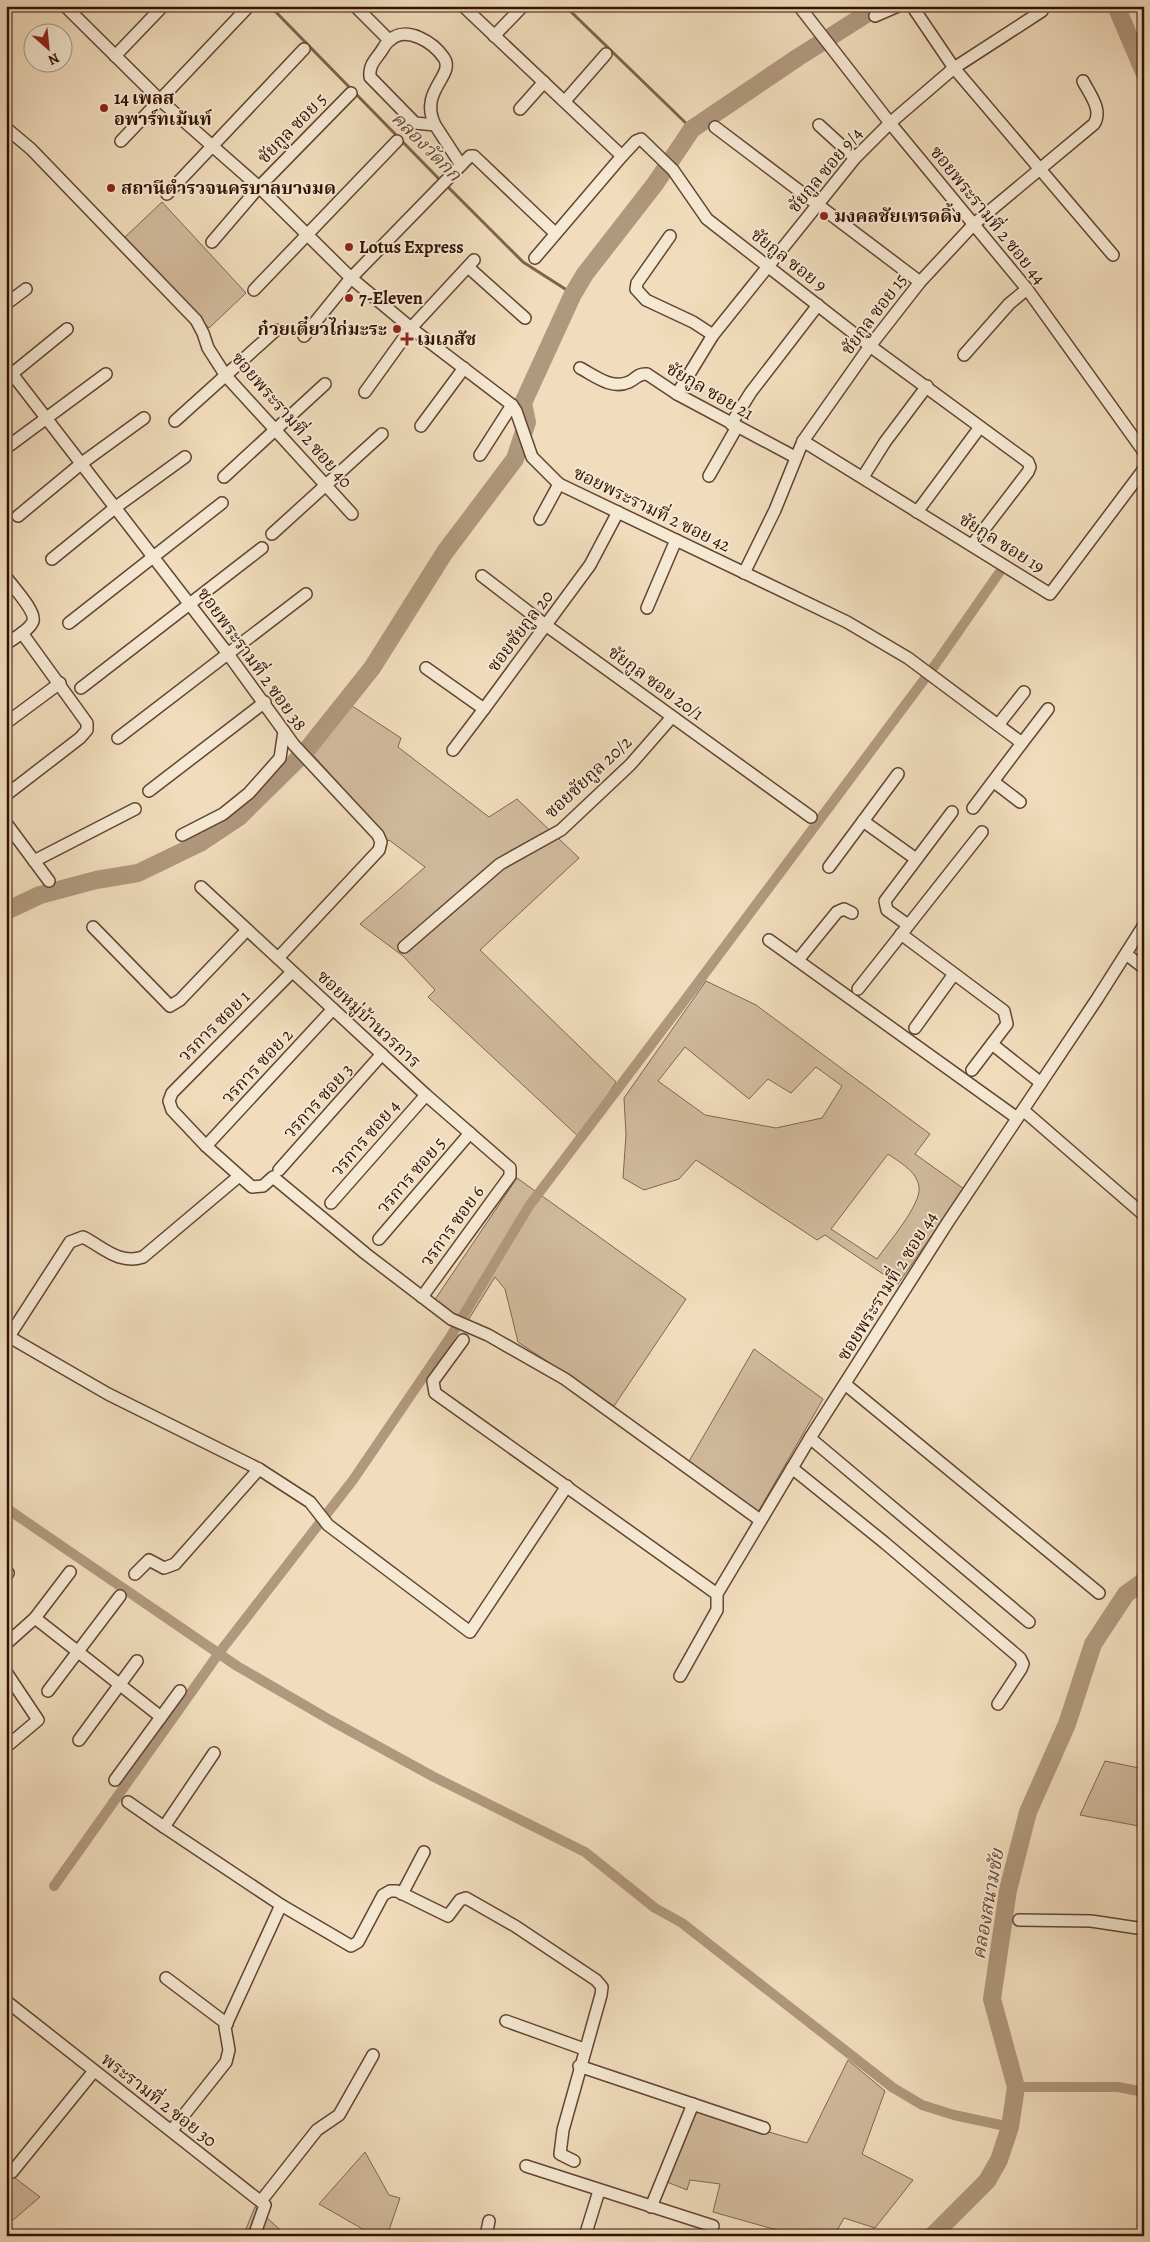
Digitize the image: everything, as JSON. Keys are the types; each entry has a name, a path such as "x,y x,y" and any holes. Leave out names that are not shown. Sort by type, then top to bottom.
{"street":[{"name":"ซอยพระรามที่ 2 ซอย 42","path":"65,6 160,100 213,144 308,234 351,278 411,328 512,405 518,416 532,457 559,484 847,622 898,651 1022,743"},
{"path":"115,56 163,6"},
{"path":"121,141 249,6"},
{"path":"356,6 389,40"},
{"path":"463,6 622,156"},
{"path":"494,36 523,6"},
{"name":"ซอยพระรามที่ 2 ซอย 44","path":"799,6 890,123 1027,289 1144,452"},
{"path":"875,16 898,6"},
{"path":"912,6 954,68 1113,255"},
{"name":"ชัยกูล ซอย 9/4","path":"677,394 713,336 855,158 890,123 954,68 1042,11"},
{"path":"435,125 415,123 370,77 370,66 389,40 404,35 416,36 429,42 445,59 446,71 431,96 431,117 460,164"},
{"path":"167,194 304,49"},
{"path":"565,101 606,54"},
{"path":"520,109 544,82"},
{"name":"ชัยกูล ซอย 15","path":"744,573 775,510 803,441 870,346 920,282 974,224 1094,124 1098,118 1097,111 1083,82"},
{"name":"ชัยกูล ซอย 5","path":"212,242 259,187 351,93"},
{"path":"819,125 855,158"},
{"path":"715,127 920,282"},
{"name":"ซอยพระรามที่ 2 ซอย 40","path":"6,128 31,149 196,320 203,332 208,348 226,376 276,429 324,486 352,514"},
{"name":"ชัยกูล ซอย 9","path":"534,258 622,156 636,141 641,139 660,155 673,170 703,215 870,346 1028,462 1030,467 1028,472 972,545"},
{"path":"254,290 397,141"},
{"path":"304,336 351,278 448,176 470,156 474,156 555,233"},
{"path":"670,236 636,283 636,289 646,300 693,322 713,336"},
{"path":"365,392 411,328 470,263 525,318"},
{"path":"6,304 26,289"},
{"path":"964,355 1009,304 1027,289"},
{"path":"709,476 751,392 818,305"},
{"path":"8,373 67,329"},
{"path":"175,421 276,330"},
{"path":"421,426 464,368"},
{"name":"ชัยกูล ซอย 21","path":"580,368 609,384 622,384 642,373 647,374 677,394 734,426 795,457"},
{"name":"ซอยพระรามที่ 2 ซอย 38","path":"8,373 82,463 190,603 306,760 353,806 378,835 381,842 380,850 278,958"},
{"path":"6,448 106,374"},
{"path":"224,477 325,384"},
{"path":"863,477 885,442 927,386"},
{"path":"480,455 512,405"},
{"path":"18,516 82,463 144,418"},
{"path":"917,512 980,427"},
{"path":"272,534 382,434"},
{"name":"ชัยกูล ซอย 19","path":"803,441 1050,594 1144,468"},
{"path":"52,559 116,507 185,457"},
{"path":"540,519 559,484"},
{"path":"70,623 222,503"},
{"name":"ซอยชัยกูล 20","path":"453,750 547,626 590,565 618,512"},
{"path":"647,608 676,540"},
{"path":"81,688 125,656 262,548"},
{"name":"ชัยกูล ซอย 20/1","path":"482,576 547,626 811,817"},
{"path":"6,577 32,612 33,620 22,633 6,644"},
{"path":"118,738 306,594"},
{"path":"6,795 80,738 87,730 87,723 60,683 22,633"},
{"path":"426,668 484,709"},
{"path":"6,723 60,683"},
{"path":"998,725 1024,692"},
{"path":"149,791 265,702"},
{"path":"973,808 1048,709"},
{"name":"ซอยชัยกูล 20/2","path":"404,947 500,864 561,830 630,765 672,716"},
{"path":"182,835 223,814 249,793 280,758 284,731"},
{"path":"829,867 898,774"},
{"path":"994,782 1020,802"},
{"path":"34,861 135,809"},
{"path":"952,812 885,901 887,910 905,930 954,974 1004,1011 1007,1024 972,1070"},
{"path":"863,821 916,859"},
{"path":"6,822 49,881"},
{"path":"858,989 982,832"},
{"name":"ซอยหมู่บ้านวรการ","path":"201,887 426,1095 505,1161 510,1168 510,1176"},
{"path":"798,960 837,912 844,909 852,913"},
{"name":"ซอยพระรามที่ 2 ซอย 44","path":"680,1676 717,1610 717,1594 810,1438 948,1222 1144,925"},
{"path":"93,927 170,1006 180,1000 247,930"},
{"path":"769,940 1020,1114 1144,1216"},
{"path":"1126,954 1144,968"},
{"name":"วรการ ซอย 1","path":"206,1146 172,1110 169,1101 172,1093 292,972"},
{"path":"915,1028 954,974"},
{"name":"วรการ ซอย 2","path":"206,1146 333,1009"},
{"path":"992,1044 1041,1082"},
{"name":"วรการ ซอย 3","path":"238,1177 252,1187 263,1186 276,1174 382,1054"},
{"name":"วรการ ซอย 4","path":"331,1204 426,1095"},
{"name":"วรการ ซอย 5","path":"379,1239 470,1133"},
{"path":"206,1146 238,1177 143,1257 125,1260 114,1256 83,1237 76,1238 70,1242 8,1338 134,1408 259,1469 310,1502 328,1526 470,1632 567,1486"},
{"path":"276,1174 451,1320 495,1339 565,1379 760,1520"},
{"name":"วรการ ซอย 6","path":"422,1296 510,1176"},
{"path":"463,1340 433,1380 435,1393 717,1594"},
{"path":"845,1384 1100,1592"},
{"path":"810,1438 1029,1622"},
{"path":"792,1468 885,1543 1020,1658 1023,1664 1021,1669 998,1704"},
{"path":"135,1574 149,1560 164,1568 175,1564 259,1469"},
{"path":"6,1644 35,1618 70,1572"},
{"path":"48,1691 120,1596"},
{"path":"35,1618 161,1718"},
{"path":"79,1740 137,1661"},
{"path":"6,1672 38,1720 6,1746"},
{"path":"116,1780 180,1691"},
{"path":"164,1828 214,1753"},
{"path":"128,1802 281,1905 351,1946 358,1942 383,1895 390,1891 397,1891 448,1916 460,1900 466,1898 515,1926 596,1980 602,1987 602,1995 579,2066 559,2150 562,2156 574,2161"},
{"path":"402,1894 424,1852"},
{"path":"172,2130 229,2056 224,2034 226,2024 281,1905"},
{"path":"1019,1920 1091,1921 1144,1929"},
{"path":"166,1978 226,2024"},
{"name":"พระรามที่ 2 ซอย 30","path":"6,2001 261,2201"},
{"path":"506,2021 584,2048"},
{"path":"254,2236 266,2205 261,2201 317,2130 339,2115 373,2055"},
{"path":"579,2066 764,2128"},
{"path":"12,2172 94,2071"},
{"path":"651,2208 693,2104"},
{"path":"526,2166 651,2208 713,2226"},
{"path":"585,2236 599,2191"},
{"path":"486,2236 489,2221"}],"shaded area":[{"path":"162,202 246,293 209,328 123,239"},
{"path":"346,702 401,738 398,747 489,817 517,799 579,858 480,950 616,1082 580,1138 428,997 435,990 403,956 360,924 425,867 389,840 383,845 372,820 313,755"},
{"path":"706,981 756,1005 930,1134 915,1154 964,1189 898,1284 825,1235 817,1240 696,1160 679,1179 644,1190 623,1178 626,1135 624,1098","holes":["685,1047 749,1099 768,1079 791,1093 816,1067 842,1086 822,1118 776,1128 705,1115 658,1081","888,1154 915,1176 919,1187 910,1213 877,1259 831,1229"]},
{"path":"517,1178 686,1299 614,1406 518,1342 505,1289 495,1277 467,1322 434,1301"},
{"path":"754,1349 823,1399 758,1512 688,1463"},
{"path":"1105,1761 1144,1769 1144,1827 1080,1815"},
{"path":"848,2060 885,2091 862,2154 913,2180 875,2228 844,2218 834,2236 798,2236 713,2212 720,2184 690,2180 687,2190 667,2182 696,2111 807,2143"},
{"path":"365,2152 389,2195 400,2198 387,2236 363,2236 366,2231 319,2204"},
{"path":"6,2171 40,2197 6,2226"},
{"path":"255,2207 287,2236 243,2236"}],"waterway":[{"name":"คลองวัดกก","path":"270,6 441,181"},
{"path":"565,6 692,129"},
{"path":"6,911 40,895 96,880 138,873 200,843 239,817 305,752 372,668 445,552 515,459 527,422 523,403 573,294 585,274 655,184 692,129 797,58 879,6"},
{"name":"คลองสนามชัย","path":"1116,6 1144,72"},
{"name":"คลองวัดกก","path":"446,185 523,262 573,294"},
{"path":"54,1886 219,1653 353,1480 449,1339 529,1206 935,665 999,573"},
{"path":"6,1508 237,1666 432,1776 585,1852 655,1908 682,1923 892,2087 922,2105 954,2115 1010,2127"},
{"name":"คลองสนามชัย","path":"932,2236 987,2181 999,2160 1010,2127 1016,2087 992,1999 1008,1890 1028,1812 1067,1724 1093,1644 1126,1594 1144,1581"},
{"path":"1016,2087 1118,2087 1144,2092"}],"place":[{"name":"14 เพลส อพาร์ทเม้นท์","path":"104,108"},
{"name":"สถานีตำรวจนครบาลบางมด","path":"111,188"},
{"name":"มงคลชัยเทรดดิ้ง","path":"824,216"},
{"name":"Lotus Express","path":"349,247"},
{"name":"7-Eleven","path":"349,298"},
{"name":"ก๋วยเตี๋ยวไก่มะระ","path":"397,329"},
{"name":"เมเภสัช","path":"407,339"}]}
